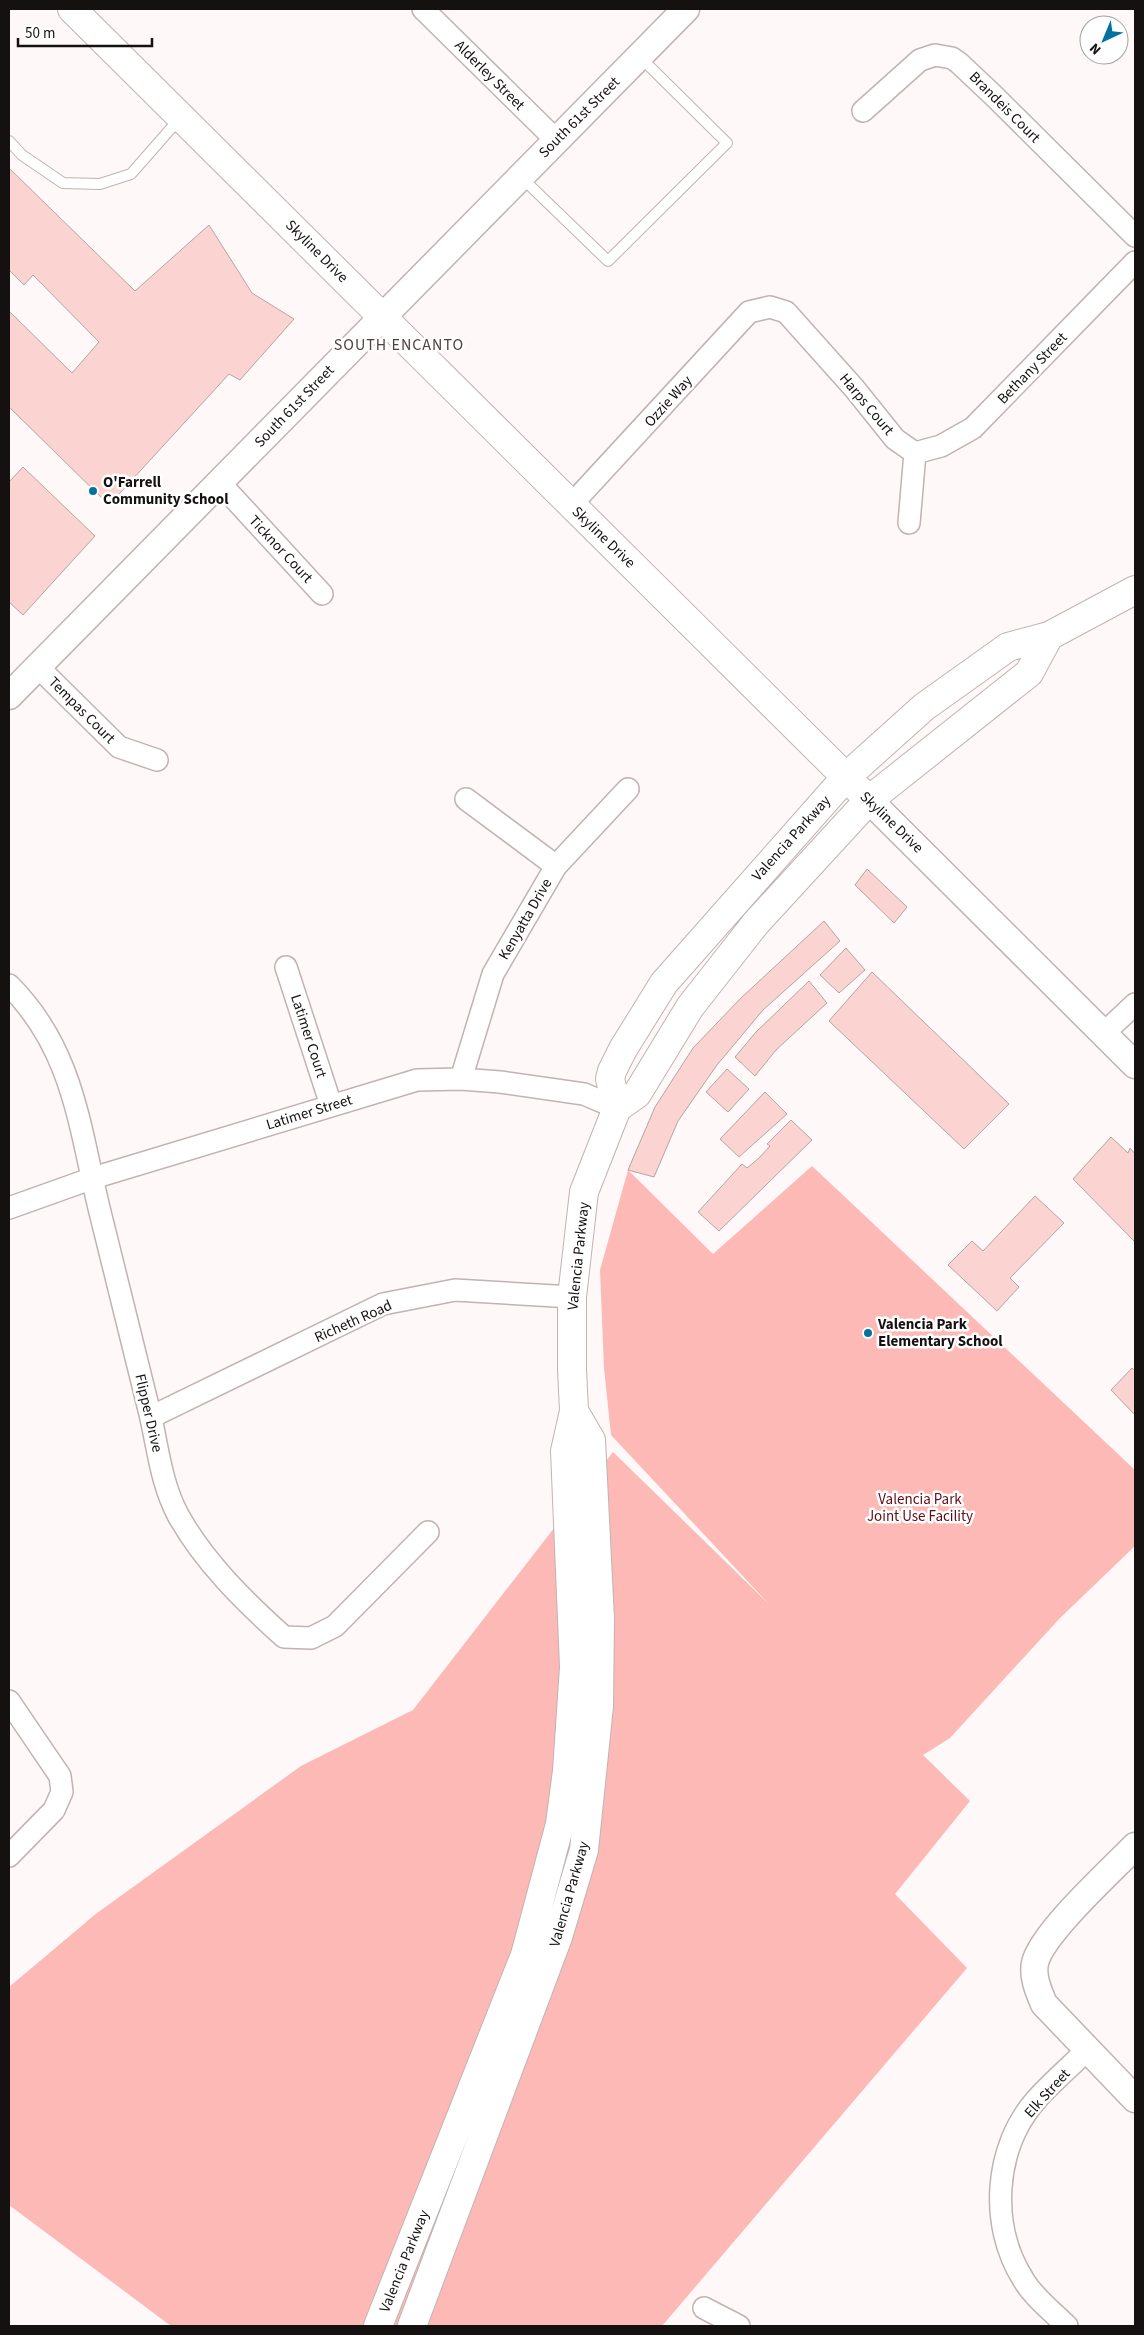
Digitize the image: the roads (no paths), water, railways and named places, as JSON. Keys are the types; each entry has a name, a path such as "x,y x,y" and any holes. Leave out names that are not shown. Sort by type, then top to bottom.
{"main road":[{"name":"Skyline Drive","path":"72,9 869,800"},
{"name":"Valencia Parkway","path":"617,1108 610,1079 612,1071 623,1049 664,983 846,777 924,707 1008,647 1050,636 1135,590"},
{"name":"Valencia Parkway","path":"378,2326 525,1955 560,1824 567,1771 574,1667 565,1451 574,1411 572,1297 584,1192 617,1108 637,1094 690,1006 756,923 869,800 1030,673 1050,636"},
{"name":"Valencia Parkway","path":"412,2326 558,1937 584,1850 599,1706 600,1618 591,1440 574,1411"}],"street":[{"name":"Alderley Street","path":"423,9 556,140"},
{"name":"South 61st Street","path":"9,696 220,483 382,315 686,9"},
{"name":"Brandeis Court","path":"863,111 920,60 936,55 952,58 983,85 1135,236"},
{"name":"Bethany Street","path":"915,453 941,446 973,428 1135,262"},
{"name":"Harps Court","path":"770,307 786,312 854,388 896,439 915,453"},
{"name":"Ozzie Way","path":"571,505 749,312 770,307"},
{"path":"909,523 915,453"},
{"name":"Ticknor Court","path":"220,483 322,594"},
{"name":"Tempas Court","path":"38,667 120,747 157,760"},
{"path":"556,866 628,789"},
{"name":"Kenyatta Drive","path":"461,1079 493,974 556,866 466,799"},
{"name":"Skyline Drive","path":"869,800 1135,1065"},
{"name":"Latimer Court","path":"286,967 331,1104"},
{"name":"Flipper Drive","path":"9,985 44,1030 63,1065 74,1099 151,1417 162,1477 178,1514 201,1550 254,1610 284,1637 311,1638 335,1626 428,1532"},
{"path":"1103,1034 1135,1004"},
{"name":"Latimer Street","path":"9,1208 93,1178 331,1104 416,1080 461,1079 500,1082 584,1094 617,1108"},
{"name":"Richeth Road","path":"151,1417 383,1304 455,1290 572,1297"},
{"path":"9,1701 60,1776 62,1792 54,1810 9,1856"},
{"path":"1135,1846 1050,1934 1035,1963 1036,1984 1044,2004 1135,2099"},
{"name":"Elk Street","path":"1067,2326 1024,2281 1014,2264 1003,2228 1001,2189 1008,2151 1025,2116 1036,2101 1088,2049"},
{"path":"704,2308 738,2326"}],"lane":[{"path":"520,176 608,261 727,142 640,57"},
{"path":"9,141 22,154 63,183 100,184 131,174 181,117"}],"place":[{"name":"O'Farrell Community School","path":"93,491"},
{"name":"Valencia Park Elementary School","path":"868,1333"}],"district":[{"name":"SOUTH ENCANTO","path":"399,344"}],"park label":[{"name":"Valencia Park Joint Use Facility","path":"920,1508"}]}
